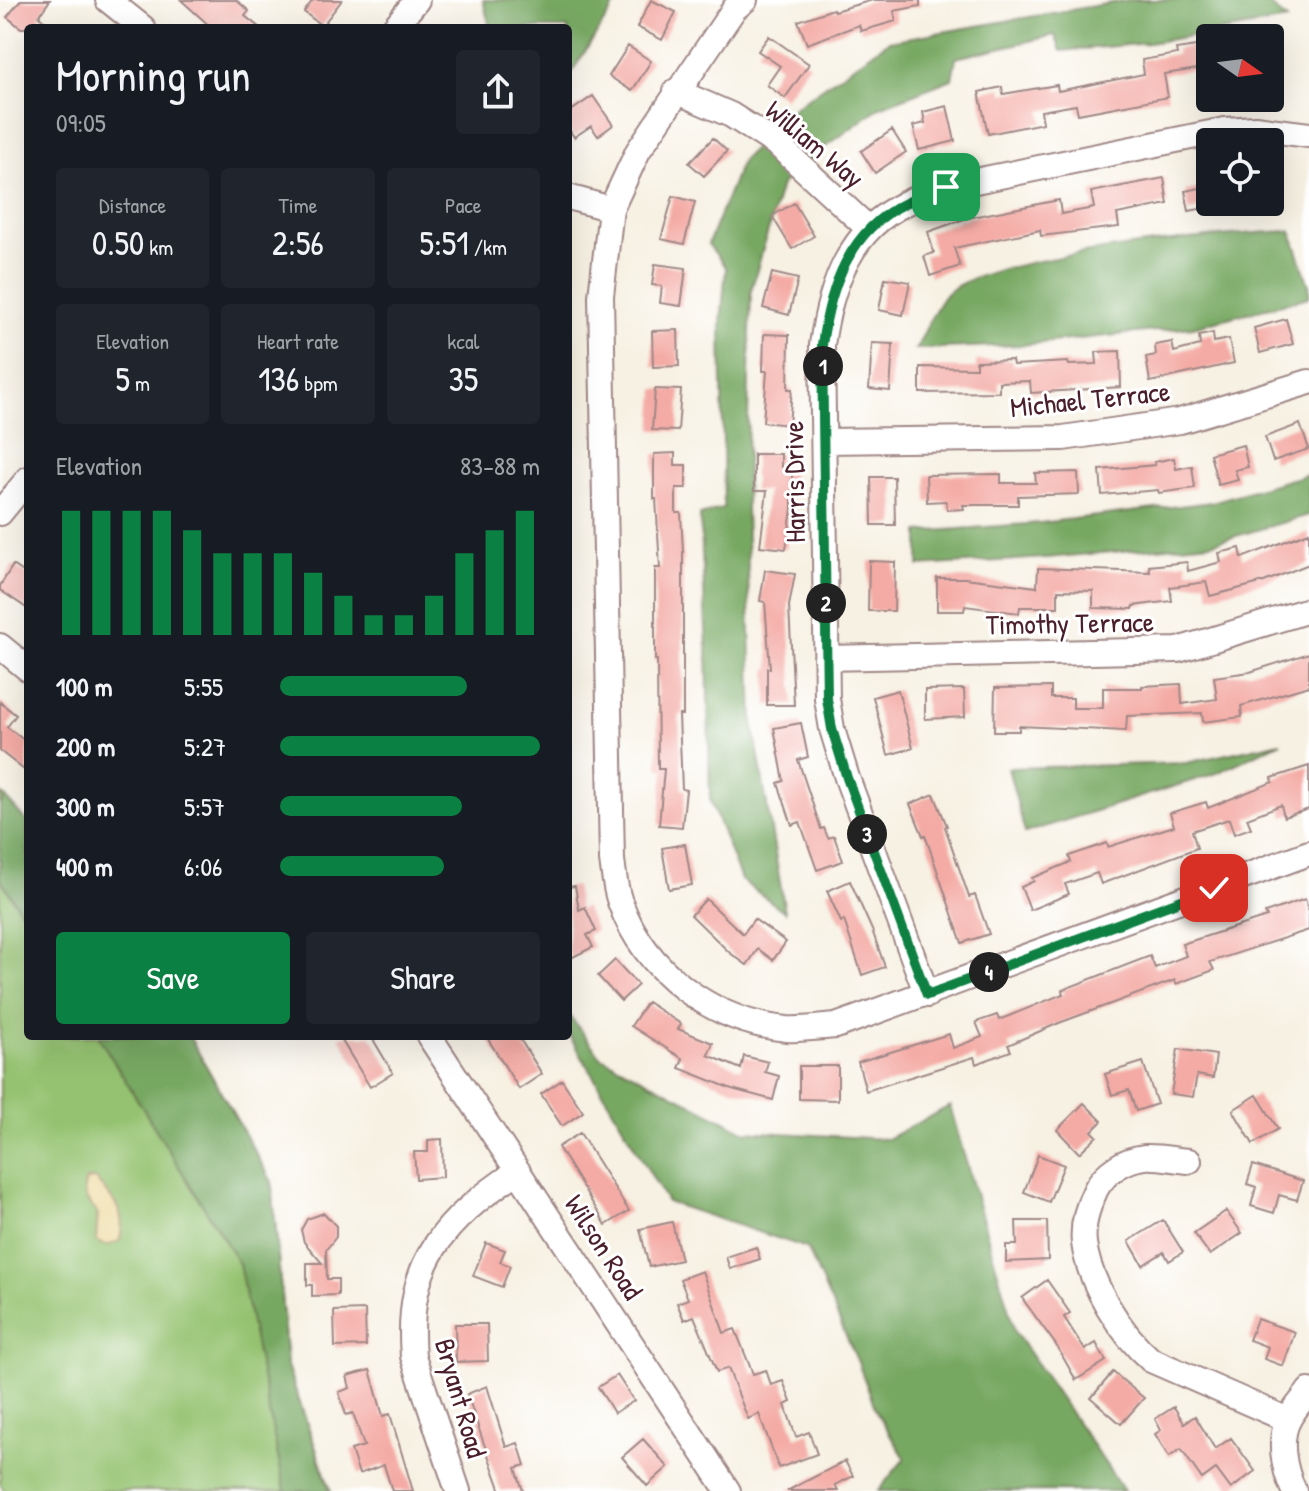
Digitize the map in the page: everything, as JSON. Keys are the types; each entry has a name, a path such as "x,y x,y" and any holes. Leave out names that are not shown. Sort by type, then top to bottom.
{"street":[{"path":"108,0 138,24"},
{"path":"397,24 417,0"},
{"path":"745,0 734,9 676,91 638,151 611,209 601,296 612,860 618,899 630,926 670,977 696,999 738,1017 787,1029 836,1026 1309,853"},
{"name":"William Way","path":"676,91 731,115 778,145 868,228"},
{"name":"Harris Drive","path":"927,995 843,766 827,699 822,345 827,310 841,267 868,228 904,204 946,187 1225,130 1255,128 1309,135"},
{"path":"572,198 611,209"},
{"name":"Michael Terrace","path":"824,441 1063,438 1180,421 1309,382"},
{"path":"0,513 24,484"},
{"name":"Timothy Terrace","path":"826,658 1178,650 1309,610"},
{"path":"0,646 24,666"},
{"name":"Wilson Road","path":"432,1040 728,1491"},
{"path":"1189,1161 1144,1157 1121,1165 1103,1176 1088,1205 1084,1240 1089,1269 1112,1313 1136,1347 1151,1360 1288,1420"},
{"name":"Bryant Road","path":"458,1491 413,1356 411,1333 417,1284 442,1234 476,1200 518,1171"},
{"path":"1294,1491 1283,1458 1288,1420 1309,1391"}],"green space":[{"path":"483,0 618,0 572,72 572,24 489,24"},
{"path":"1129,0 1264,0 1287,20 1263,24 1196,24 1196,35 1061,51 1055,35 956,58 952,79 880,107 824,148 781,185 751,291 746,509 753,722 785,912 741,880 710,800 700,515 724,508 721,323 726,267 708,244 742,160 795,107 889,41"},
{"path":"1291,231 1309,286 1309,297 1193,327 1022,345 916,349 945,295 967,281 1005,269 1109,249"},
{"path":"1309,474 1309,515 1212,543 919,566 919,532 1040,523 1212,502"},
{"path":"1281,742 1217,773 1025,833 1008,768 1186,763"},
{"path":"0,793 24,819 24,1040 191,1040 272,1182 287,1366 331,1491 4,1491 0,1484"},
{"path":"5,797 24,818 24,917 0,878 0,806"},
{"path":"572,1019 601,1057 744,1131 887,1139 950,1106 1015,1332 1124,1491 878,1491 905,1458 877,1413 807,1248 667,1202 572,1040"},
{"path":"100,1040 191,1040 272,1182 287,1366 330,1491 285,1491 239,1264"}],"sand":[{"path":"95,1179 117,1206 122,1221 120,1240 111,1245 96,1241 98,1214 84,1190 86,1180"}],"building":[{"path":"21,0 50,0 39,16 49,24 24,24 21,28 7,17"},
{"path":"181,0 236,0 249,11 245,16 255,24 208,24"},
{"path":"313,0 342,0 324,24 304,12"},
{"path":"651,0 676,12 662,40 637,27"},
{"path":"873,0 920,0 920,6 894,11 896,21 861,31 859,25 807,44 798,21"},
{"path":"769,36 809,64 785,98 767,85 780,66 758,51"},
{"path":"628,46 651,61 632,91 609,76"},
{"path":"1196,46 1196,69 1164,74 1168,97 1078,114 1076,105 1041,111 1043,123 988,134 979,92 1002,87 1003,94 1057,85 1058,91 1144,74 1142,60 1177,54 1176,49"},
{"path":"593,96 613,125 598,136 591,126 574,137 572,110"},
{"path":"947,106 955,141 919,150 913,126 925,123 923,112"},
{"path":"892,130 906,152 875,173 861,151"},
{"path":"713,138 727,151 704,176 689,163"},
{"path":"1164,178 1168,204 1117,214 1119,227 1041,236 1040,230 954,248 960,266 930,276 924,256 934,253 928,232 967,218 1059,200 1061,214 1094,208 1091,192"},
{"path":"1196,189 1196,210 1189,211 1185,191"},
{"path":"673,196 695,202 684,244 661,239"},
{"path":"794,203 814,236 792,249 772,216"},
{"path":"655,264 686,268 681,306 660,303 662,286 652,285"},
{"path":"772,273 798,279 789,315 763,308"},
{"path":"885,278 910,282 903,315 879,310"},
{"path":"1286,319 1293,344 1260,353 1254,328"},
{"path":"678,330 679,366 653,367 652,331"},
{"path":"1213,333 1214,342 1229,339 1234,363 1150,382 1146,357 1156,355 1155,345 1172,342 1174,352 1200,345 1199,336"},
{"path":"764,334 789,335 788,389 792,389 789,425 763,422 767,371 763,371"},
{"path":"872,343 893,344 890,391 869,389"},
{"path":"1120,351 1121,387 1031,393 1030,381 999,382 999,392 920,393 920,367 976,368 976,361 1012,360 1013,365 1097,364 1096,352"},
{"path":"655,389 681,390 678,431 652,430"},
{"path":"1300,424 1309,449 1273,461 1265,437"},
{"path":"1243,445 1248,467 1235,470 1238,480 1218,485 1210,454"},
{"path":"675,453 675,465 686,465 686,488 676,488 676,513 681,513 683,551 683,715 679,715 682,789 686,790 682,827 659,825 664,769 658,769 655,660 655,568 660,568 654,454"},
{"path":"754,454 781,454 781,467 792,467 792,509 786,549 760,546 767,491 754,491"},
{"path":"1174,458 1176,469 1192,466 1195,488 1102,495 1100,470 1155,465 1154,462"},
{"path":"1078,472 1079,494 1018,496 1018,505 963,505 964,509 947,510 946,501 927,502 926,475 1001,474 1001,483 1036,483 1035,473"},
{"path":"871,477 894,477 895,525 872,525"},
{"path":"1309,532 1309,564 1264,582 1210,596 1206,582 1170,587 1172,601 1133,606 1133,609 1093,608 1093,591 1058,590 1058,607 1020,607 1019,613 965,606 964,611 937,611 937,578 965,578 1037,587 1038,568 1150,572 1149,566 1187,562 1188,571 1221,562 1219,553 1240,548 1242,558"},
{"path":"869,561 895,562 894,611 868,611"},
{"path":"13,565 24,572 24,606 0,590"},
{"path":"765,570 795,574 789,606 794,705 767,705 767,668 770,668 765,602 760,601"},
{"path":"1309,653 1309,686 1241,706 1242,717 1203,722 1202,713 1127,716 1126,731 1019,726 1019,731 994,731 995,688 1051,687 1051,698 1073,698 1073,708 1103,708 1103,688 1181,684 1182,704 1217,699 1214,677 1250,672"},
{"path":"964,689 965,717 925,719 925,690"},
{"path":"898,690 913,748 888,755 873,697"},
{"path":"0,702 16,715 7,727 24,740 24,770 0,751"},
{"path":"801,723 808,757 798,760 821,829 824,828 828,838 834,836 843,861 817,870 800,822 792,825 778,783 784,781 774,728"},
{"path":"1309,766 1309,809 1284,817 1281,805 1247,818 1251,828 1234,834 1229,819 1192,831 1197,848 1101,884 1097,873 1065,884 1069,894 1030,910 1021,887 1034,881 1032,878 1071,862 1069,856 1174,826 1170,813 1206,802 1208,808 1273,782 1272,778"},
{"path":"934,794 969,897 975,895 989,934 962,943 925,835 910,804"},
{"path":"685,844 692,885 669,889 662,848"},
{"path":"850,881 885,967 862,975 844,920 841,922 827,891"},
{"path":"572,886 575,886 579,910 585,907 596,931 587,935 593,947 572,958"},
{"path":"706,899 743,934 754,919 786,942 773,960 758,949 747,965 691,915"},
{"path":"1305,899 1309,911 1309,930 1210,962 1214,970 1176,984 1175,980 1059,1023 1008,1045 1011,1051 976,1064 974,1057 866,1091 858,1062 949,1034 953,1048 982,1037 976,1022 997,1015 999,1020 1063,994 1062,990 1150,956 1155,968 1186,956 1182,944 1267,917 1265,913"},
{"path":"615,960 638,985 621,1001 598,976"},
{"path":"647,1002 681,1024 678,1029 713,1043 708,1055 741,1069 744,1056 768,1062 765,1072 779,1076 773,1100 732,1089 679,1068 683,1059 631,1026"},
{"path":"341,1040 373,1040 393,1073 370,1087"},
{"path":"488,1040 521,1040 542,1074 519,1089"},
{"path":"1178,1049 1216,1055 1213,1078 1197,1075 1193,1097 1171,1094"},
{"path":"1143,1062 1157,1104 1136,1111 1129,1090 1112,1095 1105,1074"},
{"path":"799,1066 838,1066 838,1100 799,1099"},
{"path":"562,1080 583,1112 562,1126 541,1094"},
{"path":"1257,1095 1278,1129 1253,1144 1233,1110"},
{"path":"1084,1103 1102,1121 1092,1131 1097,1136 1079,1153 1057,1130"},
{"path":"580,1133 629,1211 606,1225 558,1147"},
{"path":"442,1139 443,1177 416,1179 414,1152 428,1152 428,1140"},
{"path":"1038,1155 1064,1165 1049,1202 1024,1192"},
{"path":"1253,1165 1303,1181 1297,1200 1279,1195 1274,1213 1251,1206 1256,1187 1247,1184"},
{"path":"1226,1211 1242,1233 1210,1255 1194,1233"},
{"path":"324,1213 336,1226 336,1237 326,1250 327,1279 338,1279 338,1295 312,1296 312,1285 307,1285 307,1263 322,1263 304,1242 301,1230 307,1219"},
{"path":"1163,1220 1183,1252 1169,1261 1164,1252 1143,1265 1129,1241"},
{"path":"1016,1221 1047,1221 1048,1260 1006,1262 1006,1245 1017,1245"},
{"path":"672,1222 681,1260 649,1267 640,1229"},
{"path":"486,1243 505,1250 500,1262 510,1266 502,1287 473,1276"},
{"path":"756,1247 760,1259 730,1269 726,1257"},
{"path":"702,1271 724,1333 735,1329 753,1374 766,1370 771,1385 783,1381 791,1402 785,1405 796,1437 809,1432 817,1454 779,1468 759,1414 748,1419 728,1368 717,1372 694,1316 684,1320 677,1303 688,1299 680,1279"},
{"path":"1047,1280 1070,1313 1064,1317 1085,1350 1096,1343 1106,1361 1076,1380 1056,1345 1022,1298"},
{"path":"365,1310 366,1346 335,1347 334,1311"},
{"path":"1257,1319 1295,1332 1283,1366 1264,1359 1268,1347 1249,1340"},
{"path":"455,1324 487,1324 488,1361 456,1362"},
{"path":"370,1370 383,1416 390,1414 413,1491 392,1491 384,1465 359,1474 351,1450 364,1446 353,1413 346,1415 339,1392 350,1388 347,1376"},
{"path":"1113,1372 1144,1398 1121,1424 1091,1398"},
{"path":"617,1375 634,1401 614,1413 598,1387"},
{"path":"487,1386 506,1447 518,1443 525,1465 516,1468 523,1491 501,1491 483,1441 467,1394"},
{"path":"1174,1407 1184,1423 1195,1416 1215,1449 1231,1438 1255,1471 1231,1489 1216,1469 1202,1479 1181,1449 1169,1457 1155,1434 1161,1430 1155,1419"},
{"path":"643,1439 668,1467 647,1486 622,1457"},
{"path":"845,1461 853,1476 835,1485 838,1491 787,1491"}],"route":[{"path":"946,187 904,204 868,228 841,267 827,310 822,345 827,699 832,729 847,778 927,995 1214,888"}]}
